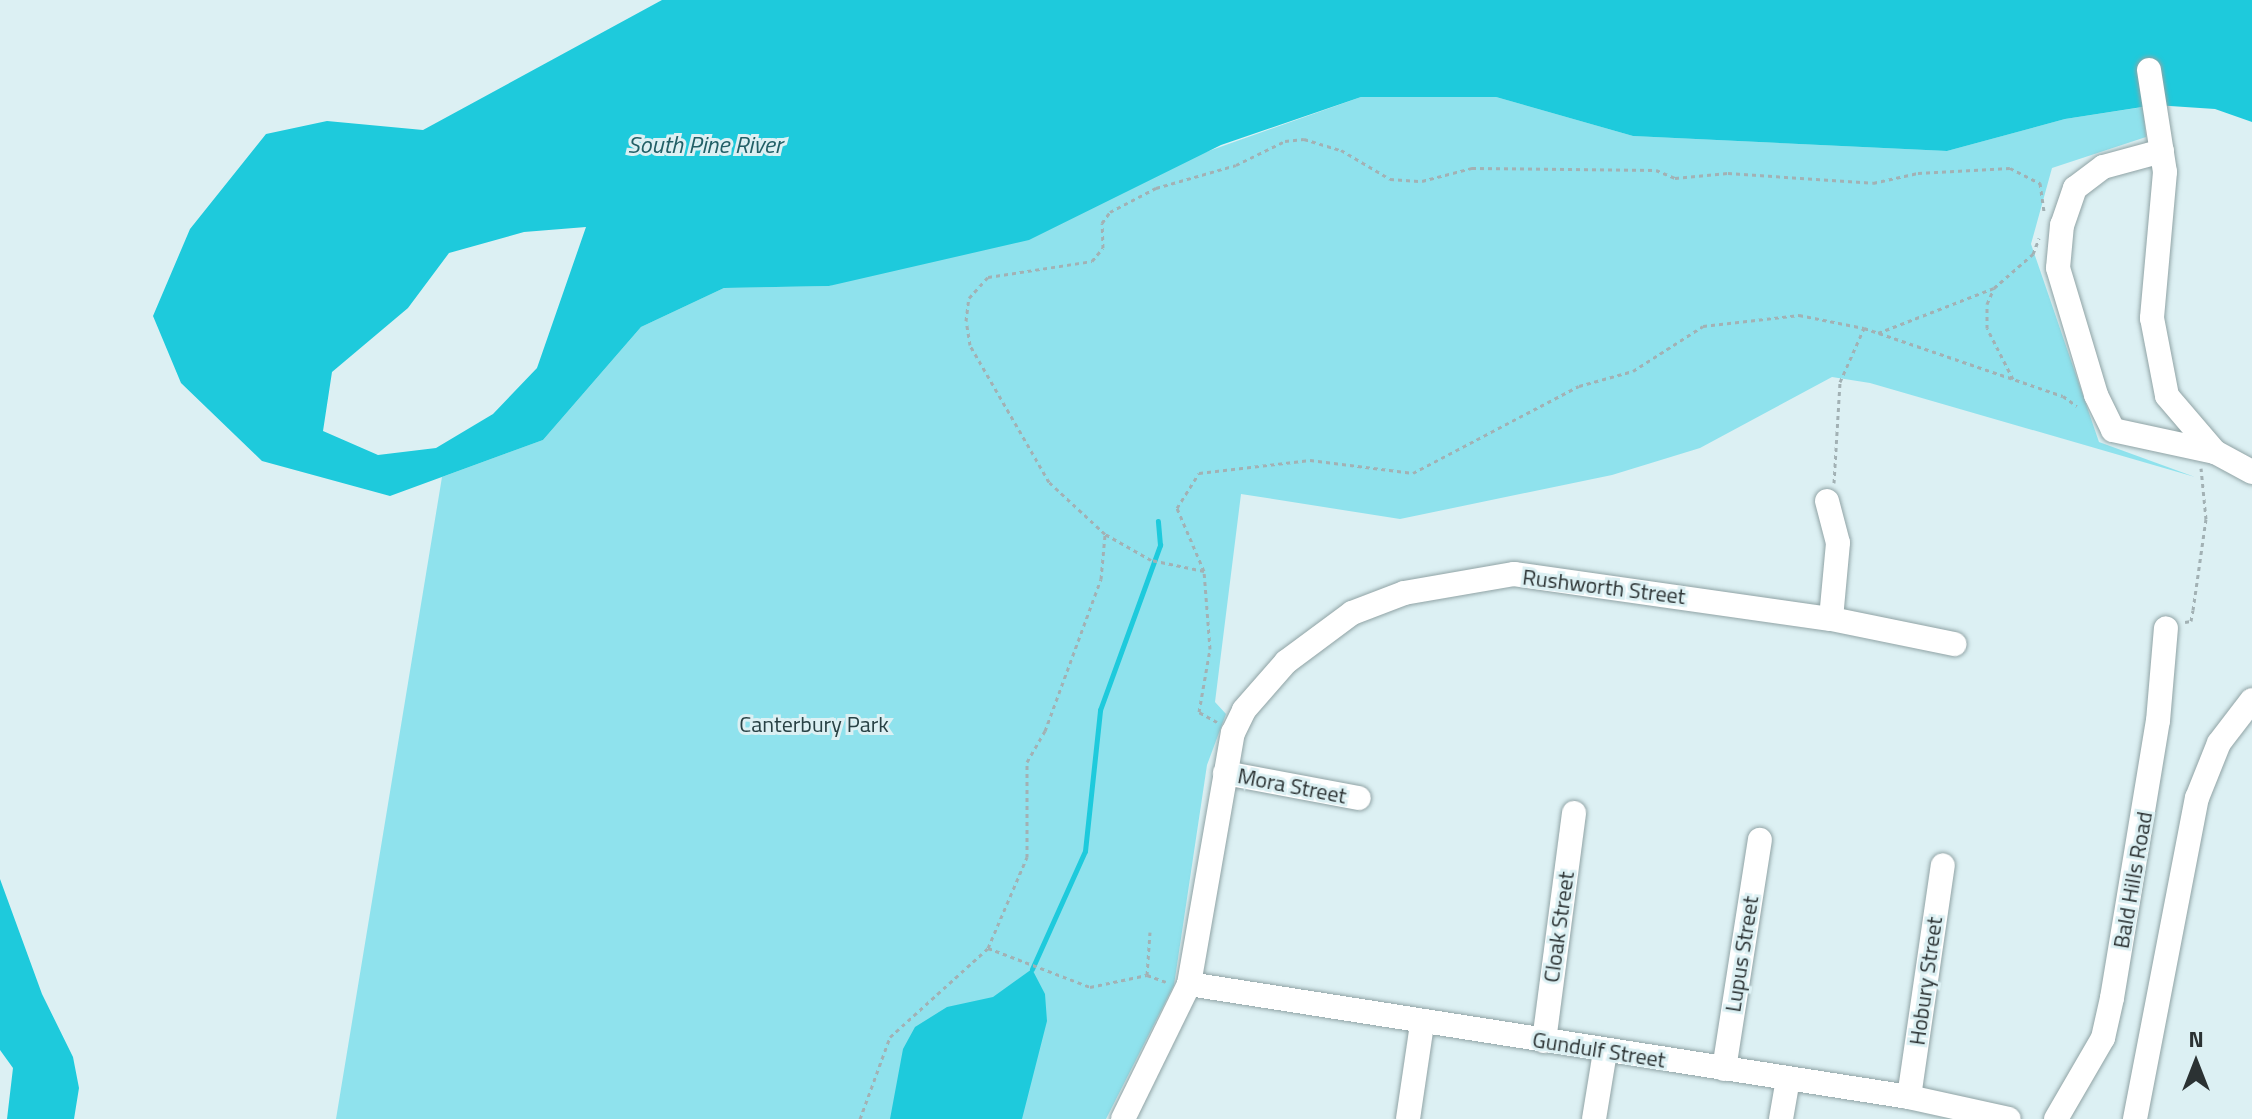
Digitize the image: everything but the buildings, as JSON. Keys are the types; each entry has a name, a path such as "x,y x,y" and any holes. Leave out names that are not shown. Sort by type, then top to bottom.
{"street":[{"path":"2149,70 2165,172 2152,318 2167,396 2208,458"},
{"path":"2162,151 2103,167 2075,188 2062,225 2058,268 2096,395 2113,430 2252,472"},
{"path":"1827,501 1838,543 1831,619"},
{"name":"Rushworth Street","path":"1123,1119 1181,985 1233,733 1266,684 1317,635 1352,613 1404,593 1514,574 1567,579 1831,619 1954,644"},
{"name":"Bald Hills Road","path":"2056,1119 2092,1062 2109,1011 2145,813 2166,628"},
{"path":"2135,1119 2197,798 2219,743 2252,700"},
{"name":"Mora Street","path":"1225,773 1359,798"},
{"name":"Cloak Street","path":"1544,1041 1574,813"},
{"name":"Lupus Street","path":"1724,1069 1760,840"},
{"name":"Hobury Street","path":"1909,1097 1943,865"},
{"name":"Gundulf Street","path":"1181,985 1909,1097 2009,1119"},
{"path":"1408,1119 1422,1024"},
{"path":"1594,1119 1605,1052"},
{"path":"1781,1119 1788,1079"}],"path":[{"path":"1204,571 1151,560 1105,534 1049,482 970,345 966,321 969,298 988,277 1092,261 1103,248 1102,223 1130,200 1182,178 1236,165 1285,141 1304,139 1341,150 1390,179 1422,181 1472,168 1656,170 1675,178 1728,173 1873,183 1918,173 2010,168 2040,183 2044,212"},
{"path":"1878,333 1994,288 2033,254 2042,228"},
{"path":"1994,288 1987,304 1987,328 2013,379"},
{"path":"1233,733 1199,712 1210,649 1204,571 1177,508 1199,473 1310,460 1413,473 1579,386 1633,371 1703,326 1799,315 1864,328 2063,396 2086,412"},
{"path":"1827,501 1836,478 1840,382 1864,328"},
{"path":"2166,628 2191,621 2206,519 2208,458"},
{"path":"860,1119 890,1037 988,948 1027,857 1027,762 1045,731 1101,579 1105,534"},
{"path":"1147,975 1150,932"},
{"path":"988,948 1047,967 1090,987 1147,975 1181,985"}],"green space":[{"name":"Canterbury Park","path":"1361,97 1496,97 1633,136 1947,151 2065,119 2143,107 2146,137 2052,168 2031,244 2099,442 2195,477 1870,383 1832,377 1700,448 1612,475 1400,519 1241,494 1215,702 1226,714 1207,765 1174,985 1106,1119 336,1119 442,477 543,440 641,327 724,288 829,286"}],"water":[{"name":"South Pine River","path":"662,0 2252,0 2252,122 2215,109 2155,105 2065,119 1947,151 1633,136 1496,97 1361,97 1221,145 1029,240 829,286 724,288 641,327 543,440 390,496 262,461 181,383 153,316 190,229 266,134 327,121 423,130","holes":["586,227 537,368 493,414 436,448 378,455 323,431 332,372 408,308 449,253 524,232"]},
{"path":"0,879 42,994 73,1057 79,1088 74,1119 7,1119 13,1068 0,1050"},
{"path":"1032,969 1045,994 1047,1021 1022,1119 890,1119 903,1049 915,1027 947,1007 993,997"}],"waterway":[{"path":"1032,969 1085,851 1100,710 1160,545 1158,521"}]}
